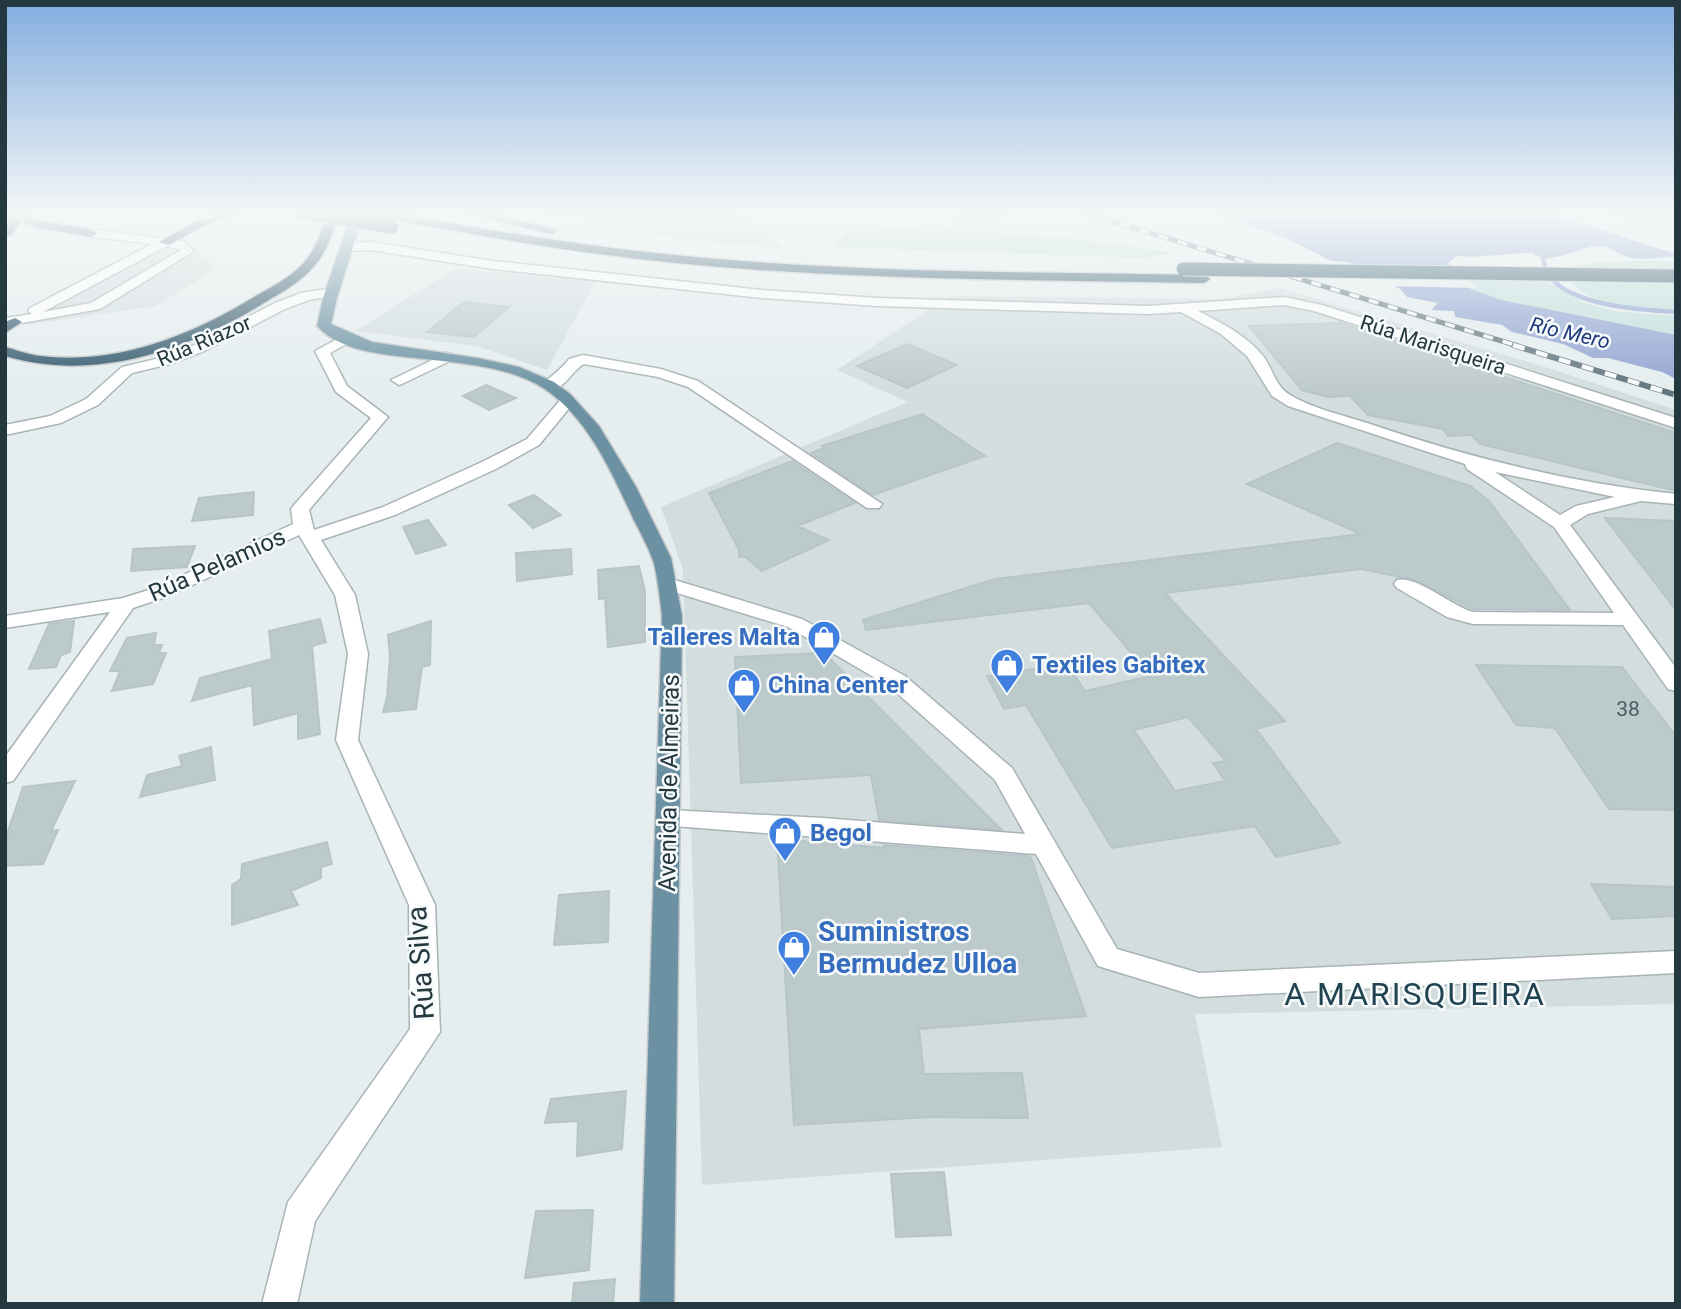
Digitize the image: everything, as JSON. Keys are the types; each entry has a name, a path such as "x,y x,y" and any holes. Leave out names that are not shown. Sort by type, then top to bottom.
{"highway":[{"path":"5,340 9,344 39,353 84,356 111,353 169,338 219,316 285,273"},
{"path":"5,351 40,362 87,361 150,349 199,333 245,309 298,273"},
{"path":"964,273 1676,286"},
{"path":"1496,273 1676,276"}],"main road":[{"path":"339,273 324,326 343,340"},
{"name":"Avenida de Almeiras","path":"343,340 368,347 447,357 523,374 559,393 598,436 629,490 662,560 672,616 657,1304"}],"street":[{"path":"97,277 100,273"},
{"path":"8,324 104,273"},
{"path":"8,324 95,306 151,273"},
{"name":"Rúa Marisqueira","path":"568,273 762,294 957,305 1184,309 1284,301 1317,308 1676,423"},
{"name":"Rúa Riazor","path":"5,430 55,421 92,402 127,370 165,361 199,348 293,301 332,292"},
{"path":"1184,309 1228,332 1258,360 1276,392 1310,409 1399,440 1525,473 1643,497 1676,499"},
{"name":"Rúa Pelamios","path":"5,622 126,604 162,592 306,532 300,509 380,417 341,389 322,351 343,340"},
{"path":"399,380 447,357"},
{"path":"306,532 389,511 490,465 533,442 573,362 583,359 661,373 693,384 873,504"},
{"path":"1460,456 1560,523 1676,684"},
{"path":"1560,523 1582,510 1643,497"},
{"name":"Rúa Silva","path":"279,1304 300,1214 425,1032 422,905 347,740 358,654 345,595 306,532"},
{"path":"668,584 795,623 897,681 1004,774 1108,958 1199,985 1676,962"},
{"path":"1404,584 1454,613 1473,618 1629,620"},
{"path":"5,775 126,604"},
{"path":"669,819 823,827 1045,845"}],"shaded area":[{"path":"116,273 209,273 156,306 24,325"},
{"path":"448,273 507,273 595,282 547,370 476,346 356,331"},
{"path":"1280,288 1545,367 1676,410 1676,1004 1195,1014 1222,1147 702,1185 683,569 661,507 908,402 837,370 949,296 1223,299"}],"green space":[{"path":"1437,273 1457,273 1471,289 1474,288 1461,273 1531,273 1582,302 1614,311 1676,316 1676,341 1489,303"},
{"path":"1562,273 1676,273 1676,309 1616,305 1593,298 1576,287"}],"water":[{"name":"Río Mero","path":"1369,273 1457,273 1471,289 1501,300 1676,335 1676,379 1662,372 1608,358 1593,358 1563,344 1512,332 1502,325 1455,317 1454,311 1431,310 1438,303 1407,297 1400,289"}],"pier":[{"path":"1360,273 1461,273 1477,288 1387,286"}],"building":[{"path":"464,302 509,307 474,337 427,332"},
{"path":"1340,323 1676,433 1676,491 1480,444 1471,435 1448,436 1443,429 1368,415 1350,396 1328,397 1302,390 1249,326"},
{"path":"907,344 957,365 907,388 857,366"},
{"path":"486,385 516,398 489,410 463,396"},
{"path":"922,414 985,456 873,495 811,453 824,448 822,446"},
{"path":"1337,443 1470,486 1489,501 1570,610 1473,609 1415,580 1361,569 1165,593 1285,721 1256,729 1340,843 1276,857 1255,826 1112,848 1026,705 1004,709 987,676 1046,667 1075,676 1085,691 1151,676 1089,603 866,630 863,620 995,579 1361,534 1247,484","holes":["1188,717 1226,761 1213,763 1225,781 1175,791 1134,730"]},
{"path":"792,461 855,503 797,526 829,540 762,571 745,557 739,557 739,550 709,493"},
{"path":"254,492 253,515 192,521 199,498"},
{"path":"534,495 561,515 533,528 509,505"},
{"path":"1605,518 1676,521 1676,610"},
{"path":"428,520 446,545 416,554 403,527"},
{"path":"195,546 187,567 131,571 133,549"},
{"path":"571,549 572,574 517,581 516,553"},
{"path":"639,566 645,591 645,642 608,647 605,598 599,599 598,570"},
{"path":"320,619 326,642 312,646 320,734 298,739 298,713 254,725 252,685 192,701 200,678 272,659 269,631"},
{"path":"74,621 70,652 61,655 56,667 29,669 49,624"},
{"path":"431,621 430,665 422,667 416,709 383,712 390,658 388,635"},
{"path":"156,633 154,645 162,645 159,653 166,653 153,684 112,691 120,671 110,671 127,638"},
{"path":"824,653 1002,830 879,820 871,775 741,783 735,657"},
{"path":"1476,665 1622,667 1676,736 1676,810 1609,809 1555,728 1516,725"},
{"path":"211,747 215,780 140,797 147,775 182,766 179,756"},
{"path":"75,781 51,831 58,830 43,864 5,866 5,840 23,787"},
{"path":"777,839 1031,858 1086,1016 919,1029 924,1074 1022,1073 1028,1118 930,1117 794,1125"},
{"path":"327,842 332,864 321,867 321,878 291,891 298,905 232,925 232,885 241,879 242,864"},
{"path":"1591,884 1676,887 1676,916 1612,919"},
{"path":"609,891 608,942 554,945 559,895"},
{"path":"626,1091 622,1149 577,1156 578,1121 545,1123 551,1099"},
{"path":"944,1172 951,1235 896,1237 891,1174"},
{"path":"593,1210 589,1270 525,1278 536,1211"},
{"path":"615,1279 613,1304 572,1304 574,1283"}],"waterway":[{"path":"1548,273 1558,285 1588,300 1644,310 1676,312"}],"railway":[{"path":"1281,273 1518,346"},
{"path":"1513,345 1676,395"}],"place":[{"name":"Talleres Malta","path":"824,667"},
{"name":"Textiles Gabitex","path":"1007,695"},
{"name":"China Center","path":"744,715"},
{"name":"Begol","path":"785,863"},
{"name":"Suministros Bermudez Ulloa","path":"794,977"}],"district":[{"name":"A MARISQUEIRA","path":"1415,994"}]}
